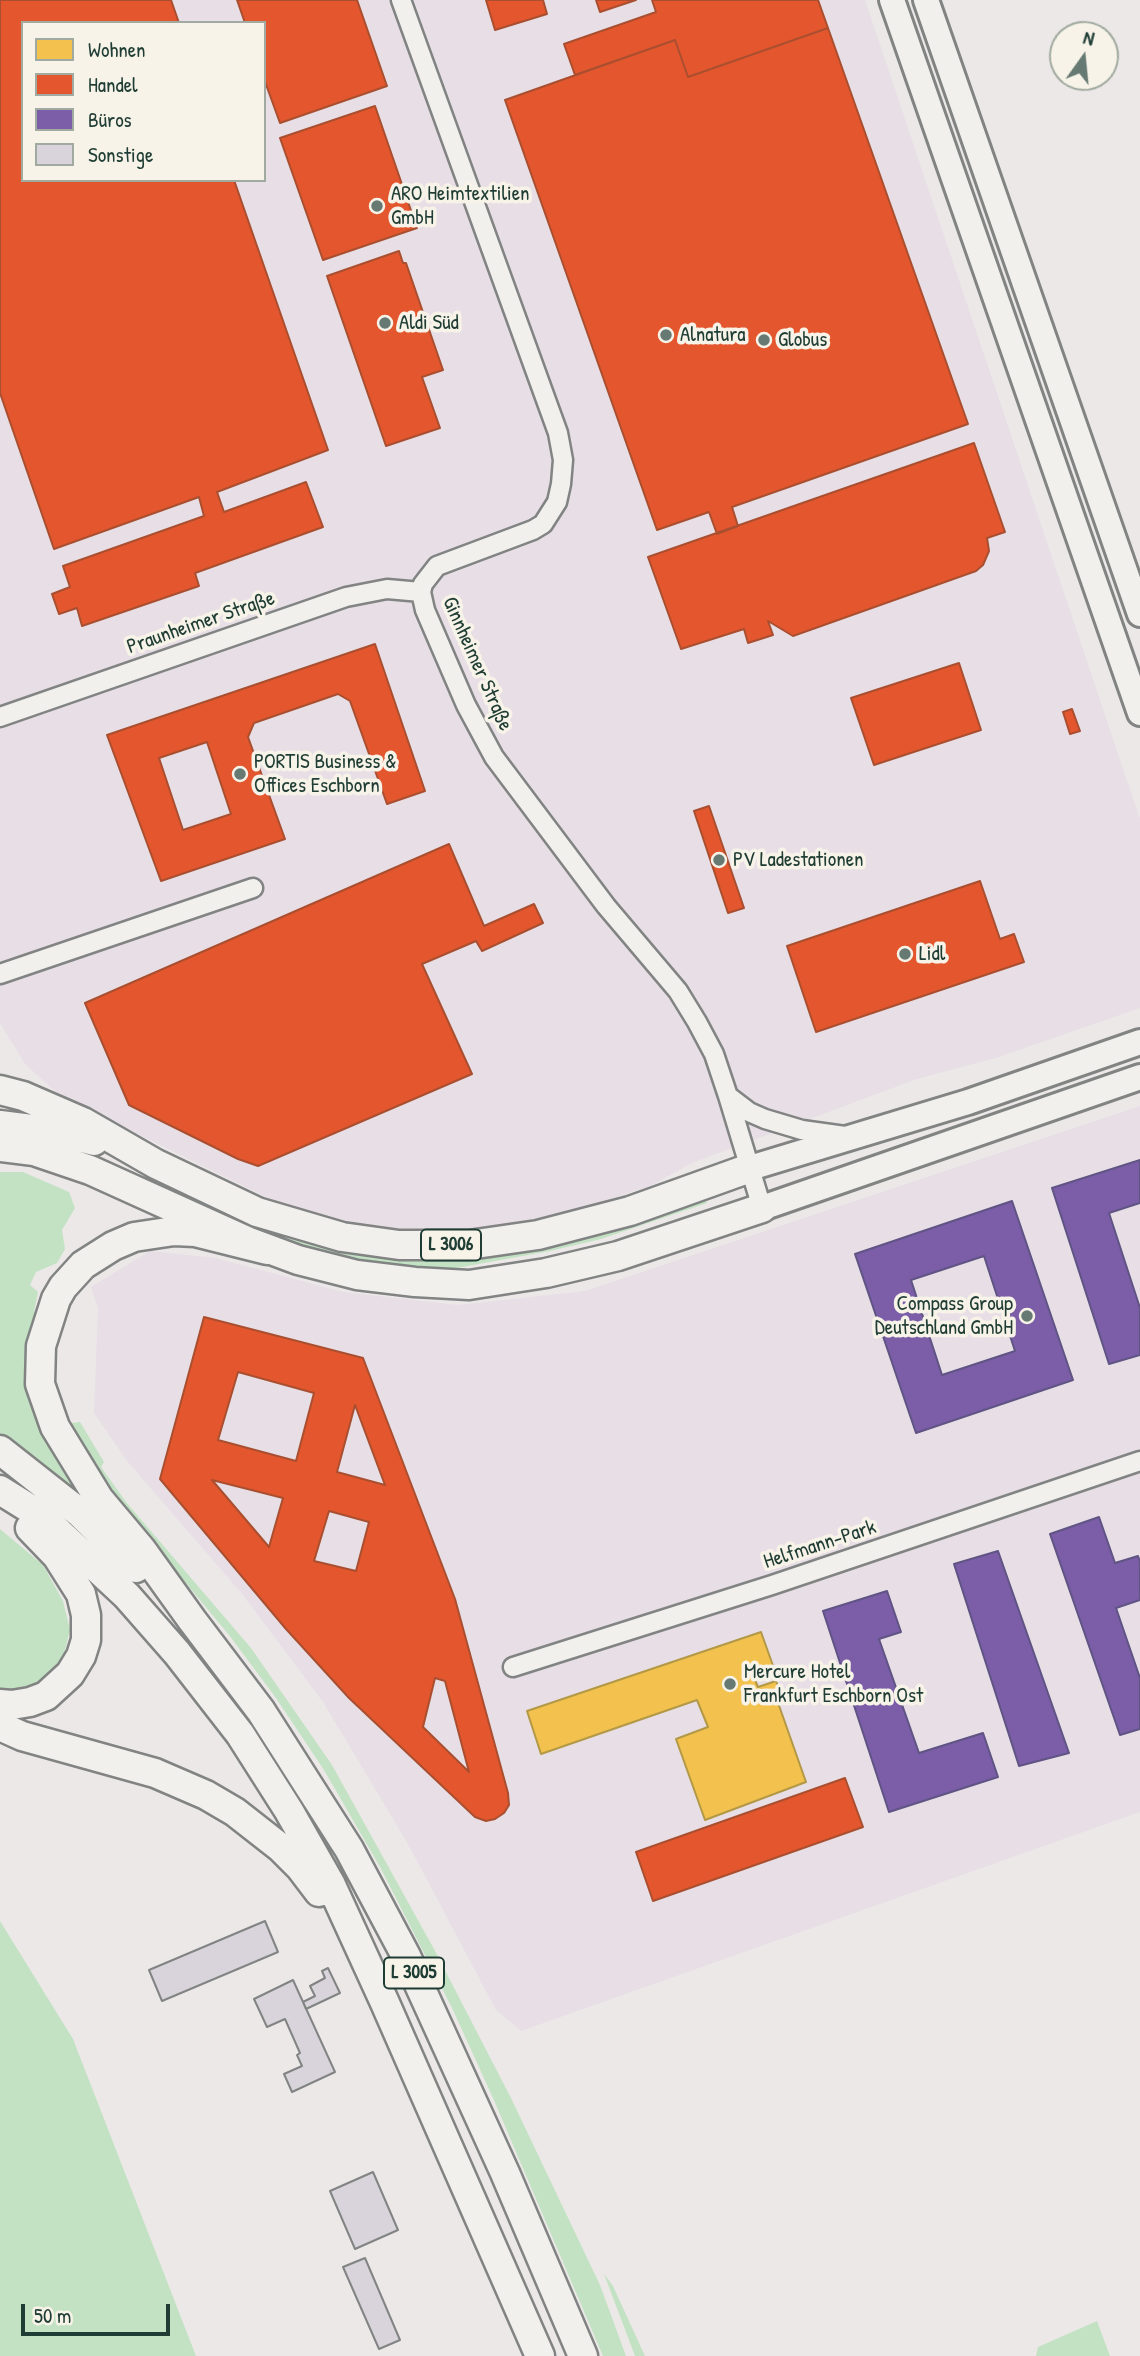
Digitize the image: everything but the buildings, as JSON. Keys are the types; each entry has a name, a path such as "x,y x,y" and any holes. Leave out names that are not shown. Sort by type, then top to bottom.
{"highway":[{"path":"0,1090 23,1096 83,1122 156,1164"},
{"path":"2,1136 63,1133 156,1164"},
{"path":"2,1136 90,1170 267,1250"},
{"name":"L 3006","path":"156,1164 246,1207 311,1229 369,1241 432,1246 504,1241 574,1227 630,1211 750,1168"},
{"name":"L 3006","path":"267,1250 357,1275 469,1285 514,1280 579,1266 669,1240 762,1208"},
{"path":"192,1620 141,1549 99,1499 55,1427 40,1384 41,1346 57,1299 83,1265 113,1246 134,1237 174,1231 195,1233 267,1250"},
{"name":"L 3005","path":"0,1450 80,1513 192,1620 261,1711 310,1785 349,1849 393,1933 505,2173 583,2356"},
{"path":"0,1704 30,1702 46,1696 59,1686 81,1657 87,1627 81,1594 71,1575 57,1556 25,1523 3,1492"},
{"name":"L 3005","path":"3,1492 40,1515 127,1596 177,1653 240,1734 289,1811 331,1885 540,2356"},
{"path":"0,1726 22,1736 155,1773 206,1795 235,1812 260,1830 300,1867 316,1888 385,2003"}],"main road":[{"path":"892,0 1140,713"},
{"path":"926,0 1140,614"},
{"name":"L 3006","path":"750,1168 968,1102 1140,1042"},
{"name":"L 3006","path":"762,1208 1140,1077"}],"street":[{"name":"Ginnheimer Straße","path":"401,0 558,433 563,460 557,502 543,524 437,566 423,584 421,592 425,610 466,705 494,757 606,906 678,991 698,1022 714,1054 762,1208"},
{"name":"Praunheimer Straße","path":"0,718 346,597 387,589 421,592"},
{"path":"0,974 253,888"},
{"path":"728,1096 749,1112 765,1119 802,1130 852,1137"},
{"name":"Helfmann-Park","path":"513,1667 772,1585 1140,1461"}],"shaded area":[{"path":"0,0 865,0 1140,819 1140,1008 996,1058 917,1079 692,1163 650,1186 542,1221 454,1231 357,1227 272,1200 60,1096 25,1064 0,1023"},
{"path":"1140,1106 1140,1812 521,2031 496,2010 408,1844 323,1702 243,1595 127,1461 94,1413 98,1308 91,1287 150,1251 216,1258 343,1292 458,1305 585,1291"}],"green space":[{"path":"0,1172 23,1172 69,1192 75,1208 62,1230 65,1249 57,1263 36,1272 30,1285 38,1292 34,1312 38,1314 30,1346 81,1493 73,1490 0,1434"},
{"path":"705,1199 707,1203 601,1239 440,1271 402,1271 309,1253 245,1226 364,1255 454,1259 541,1249 591,1238"},
{"path":"80,1422 104,1462 101,1467 126,1502 251,1648 332,1765 434,1949 511,2098 600,2285 626,2356 603,2356 452,2008 380,1867 324,1770 276,1698 229,1635 95,1474 64,1424"},
{"path":"0,1529 43,1565 63,1601 70,1630 63,1658 34,1688 0,1692"},
{"path":"0,1921 73,2039 196,2356 0,2356"},
{"path":"604,2274 613,2286 645,2356 635,2356"},
{"path":"1097,2321 1110,2356 1036,2356 1038,2347"}],"place":[{"name":"ARO Heimtextilien GmbH","path":"377,206"},
{"name":"Aldi Süd","path":"385,323"},
{"name":"Alnatura","path":"666,335"},
{"name":"Globus","path":"764,340"},
{"name":"PORTIS Business & Offices Eschborn","path":"240,774"},
{"name":"PV Ladestationen","path":"719,860"},
{"name":"Lidl","path":"905,954"},
{"name":"Compass Group Deutschland GmbH","path":"1027,1316"},
{"name":"Mercure Hotel Frankfurt Eschborn Ost","path":"730,1684"}]}
